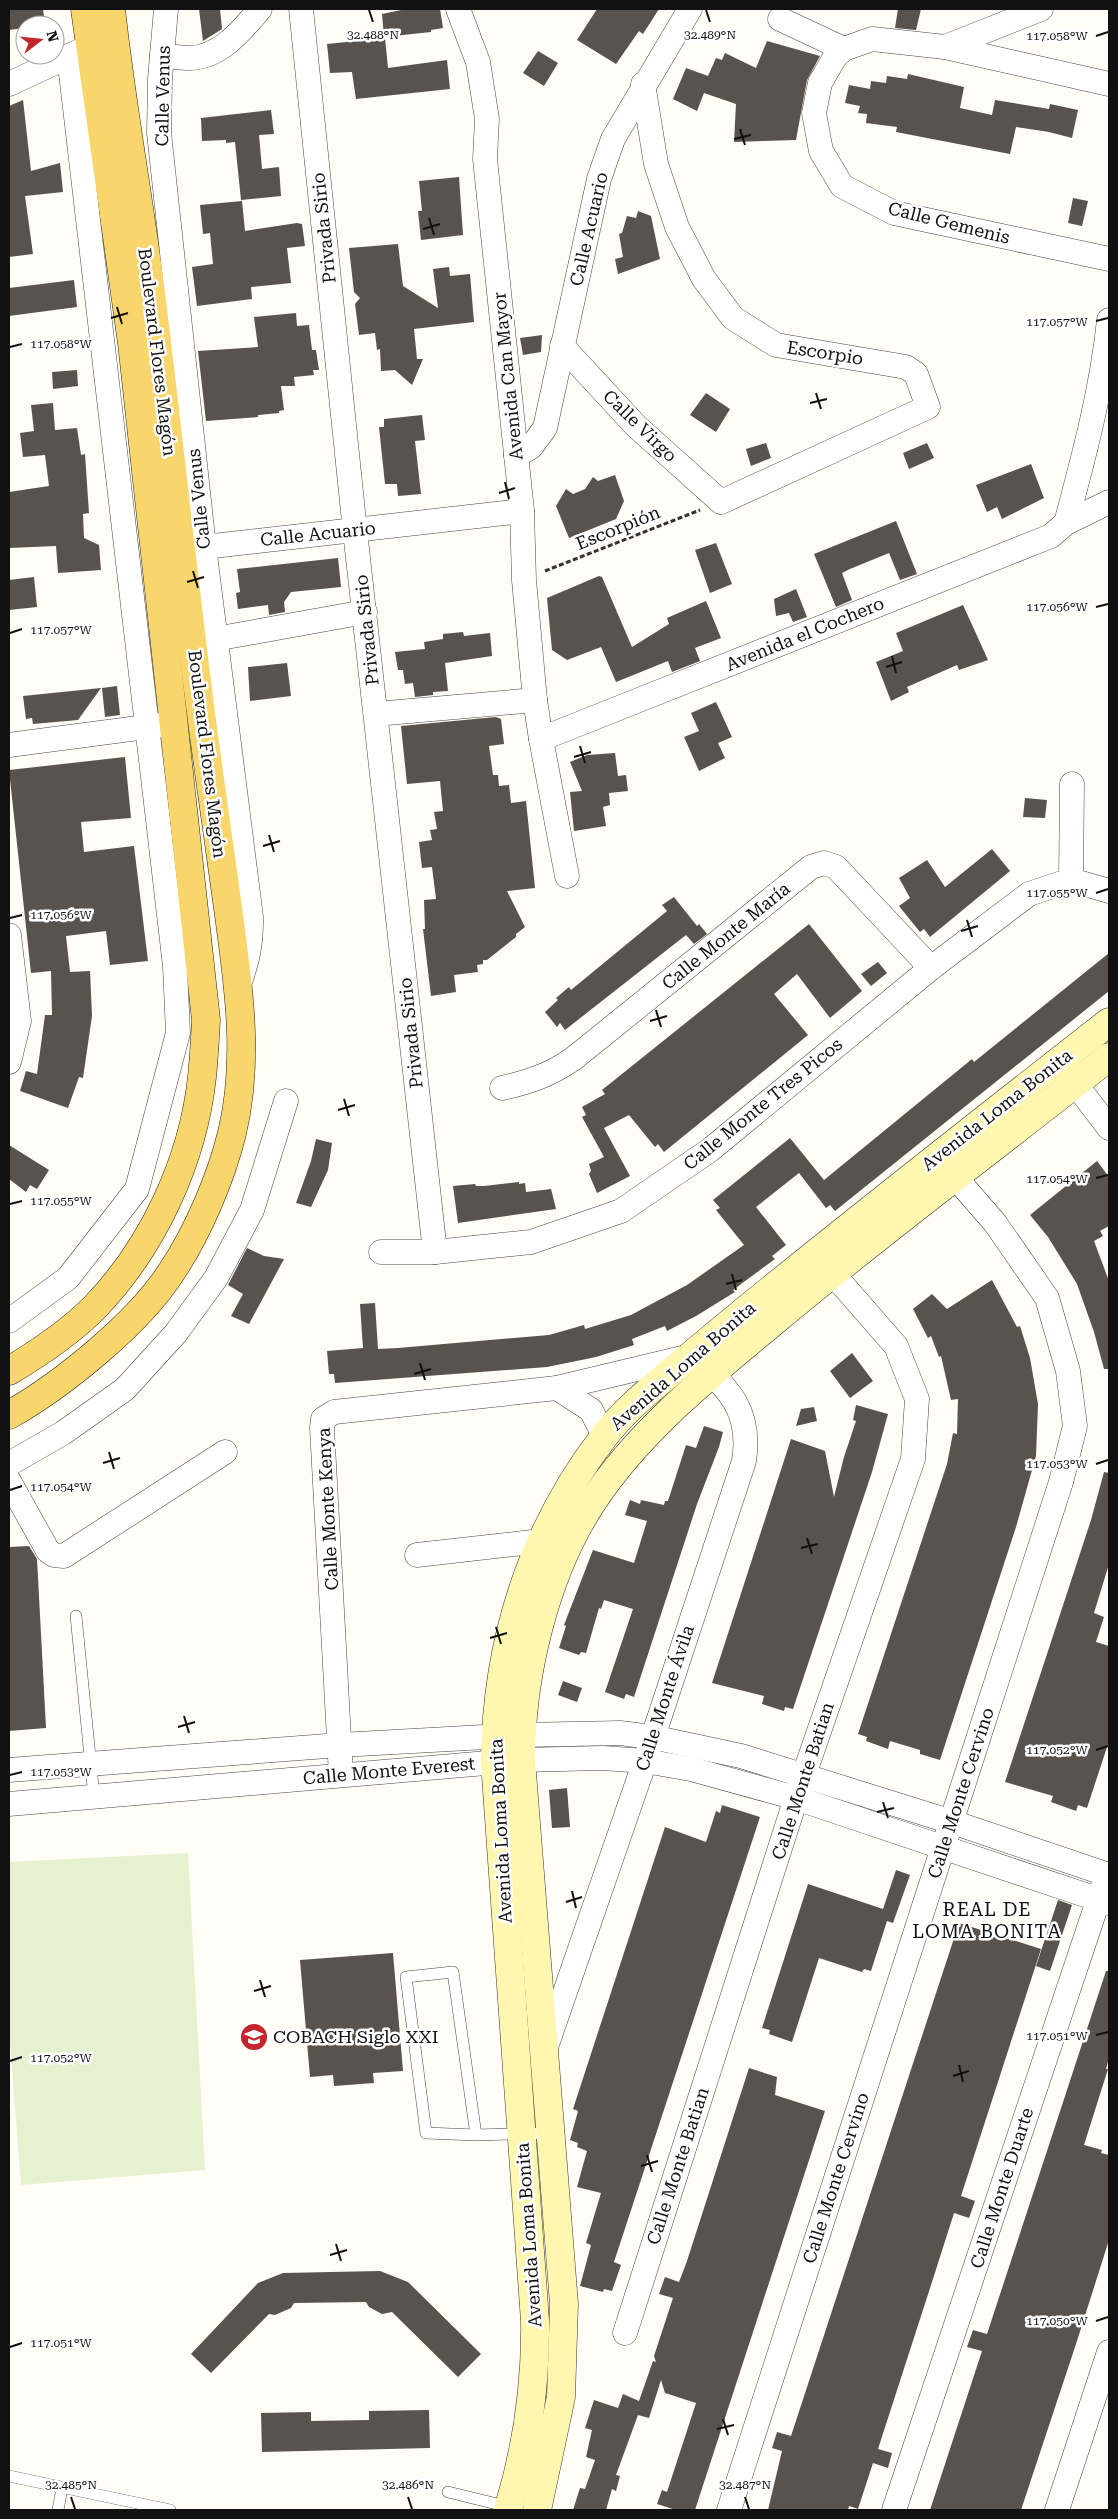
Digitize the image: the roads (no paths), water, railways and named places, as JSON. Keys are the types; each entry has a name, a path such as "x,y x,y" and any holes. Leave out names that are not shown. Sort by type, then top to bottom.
{"main road":[{"name":"Boulevard Flores Magón","path":"9,1371 43,1350 94,1308 137,1254 164,1205 187,1148 202,1079 206,1020 122,265 79,51 85,9"},
{"name":"Boulevard Flores Magón","path":"9,1415 28,1404 83,1365 135,1315 171,1274 198,1224 232,1134 240,1085 241,1035 238,987 202,719 150,284 112,22"},
{"name":"Avenida Loma Bonita","path":"537,2510 561,2397 563,2350 562,2278 544,2054 508,1748 502,1673 509,1633 525,1577 578,1475 604,1436 651,1390 691,1356 824,1263 946,1166 1059,1061 1109,1022"},
{"name":"Avenida Loma Bonita","path":"946,1166 1075,1084 1109,1057"},
{"name":"Avenida Loma Bonita","path":"513,2509 527,2434 536,2360 522,2135 508,1748 553,1581 565,1552 590,1505 622,1461 824,1263"}],"street":[{"name":"Calle Venus","path":"166,9 159,133 204,547 251,917 252,936 249,956 238,987"},
{"path":"162,56 192,58 218,49 239,34 260,9"},
{"name":"Privada Sirio","path":"301,9 355,531 435,1252"},
{"name":"Calle Acuario","path":"516,456 531,447 545,428 598,179 613,140 644,84 690,9"},
{"path":"945,47 1041,9"},
{"name":"Avenida Can Mayor","path":"459,12 478,62 487,120 485,159 522,511 524,580 535,700 567,876"},
{"path":"780,19 844,49 872,39 890,39 945,47 1109,84"},
{"path":"9,84 79,51 112,22"},
{"name":"Calle Gemenis","path":"844,49 835,57 820,83 814,113 821,151 842,186 894,213 1109,259"},
{"path":"9,1321 68,1278 137,1189 178,1033 176,966 146,727 79,51"},
{"name":"Escorpio","path":"644,84 656,164 677,228 704,279 733,318 776,345 906,367 916,374 928,407 722,502"},
{"path":"1066,523 1089,437 1106,355 1109,320"},
{"name":"Calle Virgo","path":"562,346 636,426 722,502"},
{"name":"Avenida el Cochero","path":"541,739 1051,536 1066,523 1109,502"},
{"name":"Calle Acuario","path":"204,547 522,511"},
{"path":"215,639 364,612"},
{"path":"376,714 535,700"},
{"path":"9,745 174,723"},
{"path":"1072,784 1071,880 1109,891"},
{"name":"Calle Monte María","path":"502,1088 531,1082 553,1073 573,1059 811,867 824,862 836,867 931,968"},
{"name":"Calle Monte Tres Picos","path":"381,1252 435,1252 531,1242 620,1211 710,1150 931,968 1029,894 1071,880"},
{"path":"9,935 19,1021 9,1062"},
{"path":"1059,1061 1109,1128"},
{"path":"9,1464 63,1433 124,1388 176,1333 216,1278 252,1210 286,1101"},
{"name":"Calle Monte Cervino","path":"729,2510 1061,1482 1075,1426 1068,1371 1047,1298 995,1223 946,1166"},
{"name":"Calle Monte Batian","path":"625,2333 800,1788 913,1459 917,1399 896,1346 824,1263"},
{"name":"Calle Monte Ávila","path":"544,2054 645,1762 744,1461 746,1446 742,1414 732,1394 712,1373 691,1356"},
{"name":"Calle Monte Kenya","path":"341,1775 323,1419 334,1412 557,1388 691,1356"},
{"path":"557,1388 591,1410 604,1436"},
{"path":"9,1481 48,1551 54,1555 64,1556 225,1452"},
{"path":"417,1555 542,1542"},
{"name":"Calle Monte Everest","path":"9,1804 341,1775 508,1748 620,1734 652,1737 741,1756 800,1788 943,1847 1104,1901"},
{"name":"Calle Monte Everest","path":"9,1770 340,1745 508,1748 645,1762 800,1788 952,1822 1108,1872"},
{"name":"Calle Monte Duarte","path":"894,2510 1104,1901 1108,1872"},
{"path":"1057,2510 1109,2352"}],"lane":[{"path":"76,1616 94,1797"},
{"path":"476,2135 453,1972 406,1977 426,2133 476,2135 522,2135 551,2133"},
{"path":"9,2476 123,2505 170,2510"},
{"path":"58,2510 62,2488"},
{"path":"448,2492 513,2509"}],"place":[{"name":"COBACH Siglo XXI","path":"254,2037"}],"district":[{"name":"REAL DE LOMA BONITA","path":"987,1920"}]}
